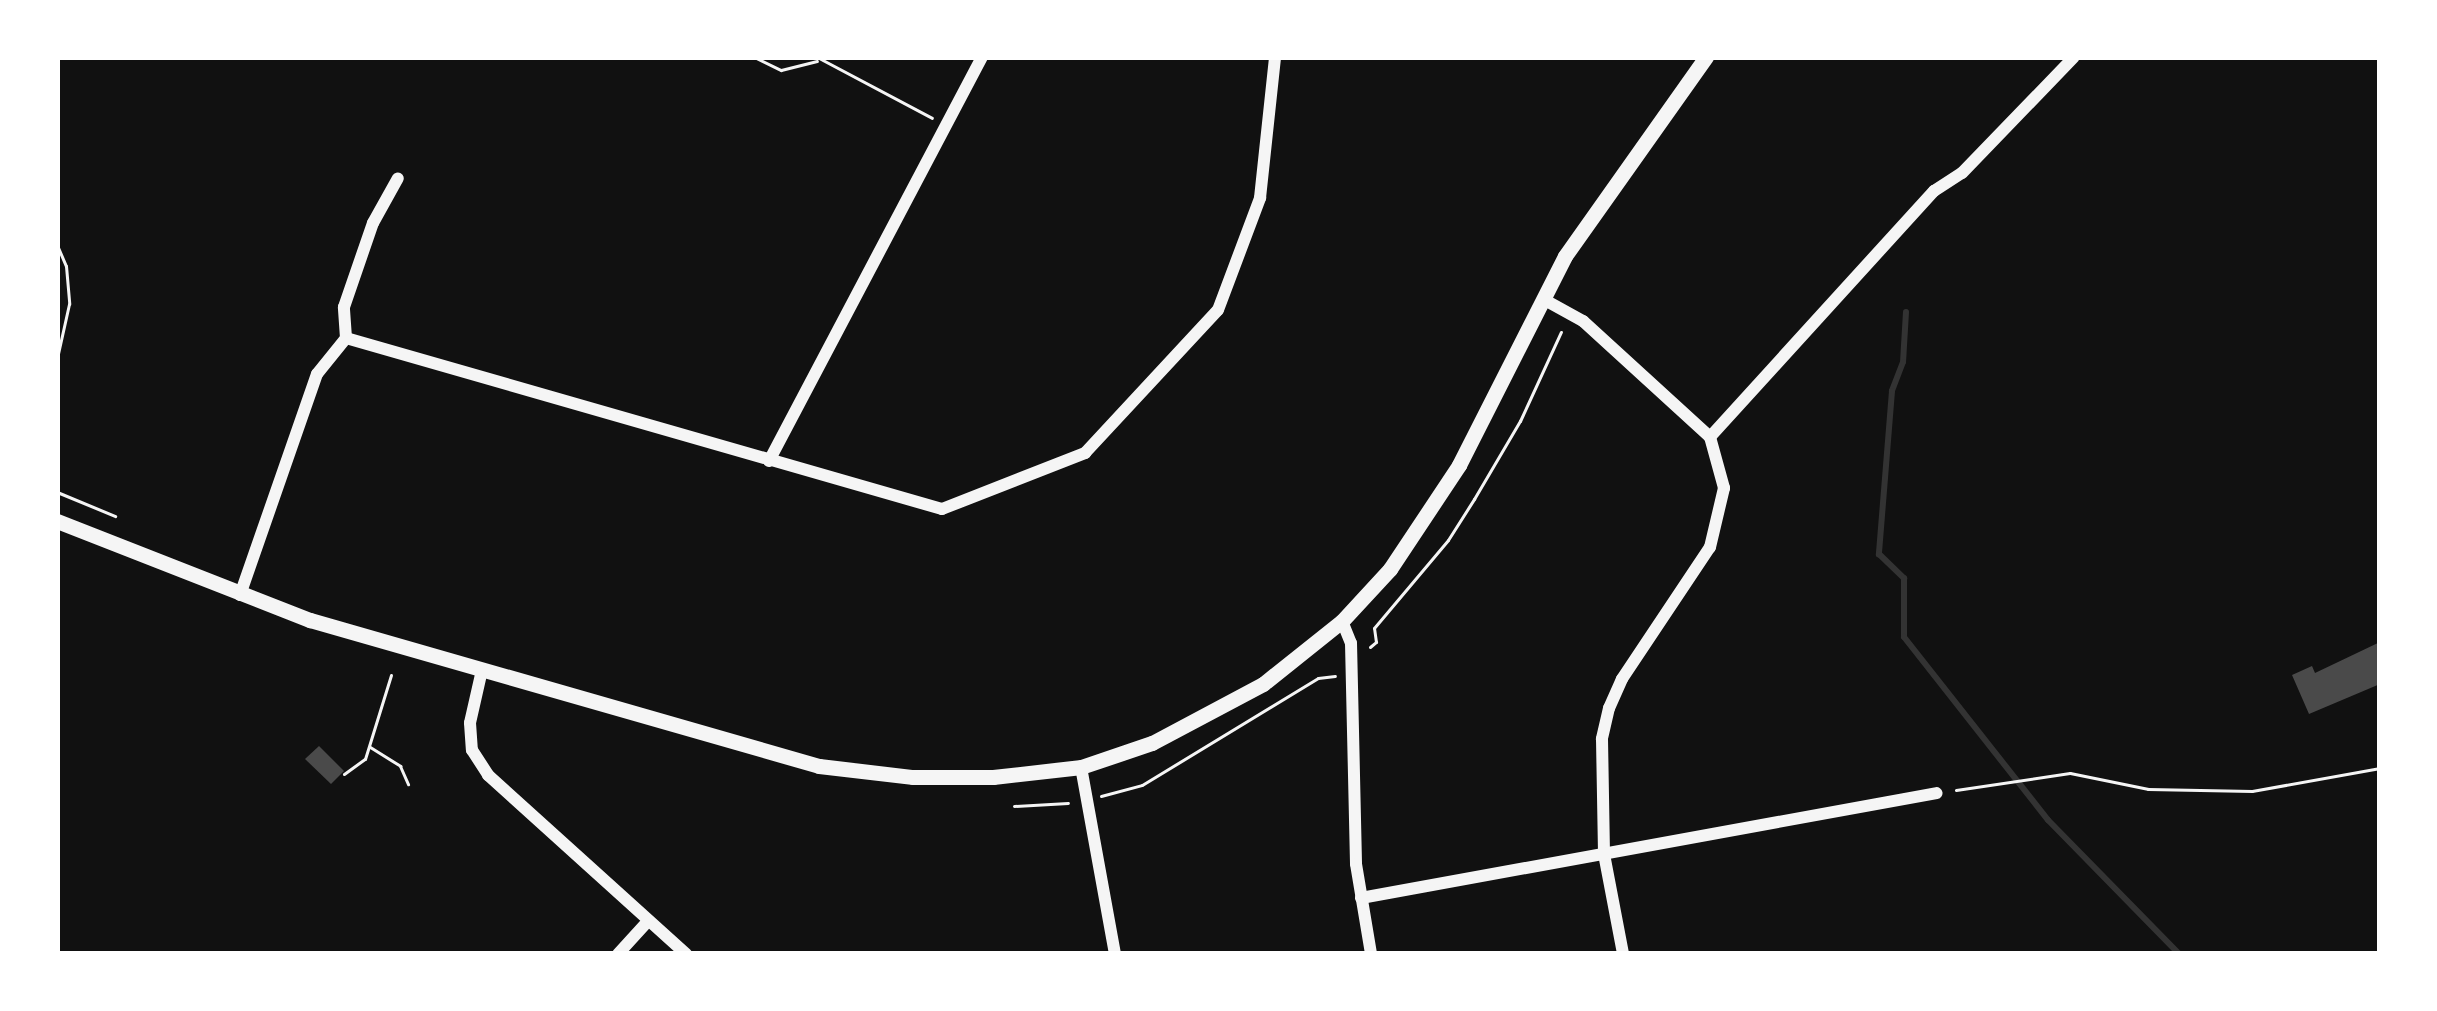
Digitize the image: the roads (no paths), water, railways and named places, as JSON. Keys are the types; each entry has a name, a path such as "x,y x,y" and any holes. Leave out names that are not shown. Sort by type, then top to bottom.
{"street":[{"path":"770,460 982,57"},
{"path":"346,338 942,509 1085,453 1219,310 1260,198 1275,57"},
{"path":"57,521 240,595 819,766 868,775 993,777 1081,767 1152,743 1216,712 1263,684 1342,621 1429,518 1543,299 1594,214 1706,57"},
{"path":"1710,437 1934,191 1962,172 2074,57"},
{"path":"240,595 317,374 346,338 344,307 373,223 398,178"},
{"path":"1543,299 1583,321 1710,437 1724,488 1710,547 1622,679 1602,739 1604,854 1623,954"},
{"path":"1342,621 1351,643 1354,682 1356,864 1371,954"},
{"path":"482,670 470,723 472,750 488,775 686,954"},
{"path":"1081,767 1115,954"},
{"path":"1361,898 1937,793"},
{"path":"618,954 648,921"}],"waterway":[{"path":"1906,312 1903,362 1892,391 1879,554 1904,578 1904,637 2048,820 2179,954"}]}
